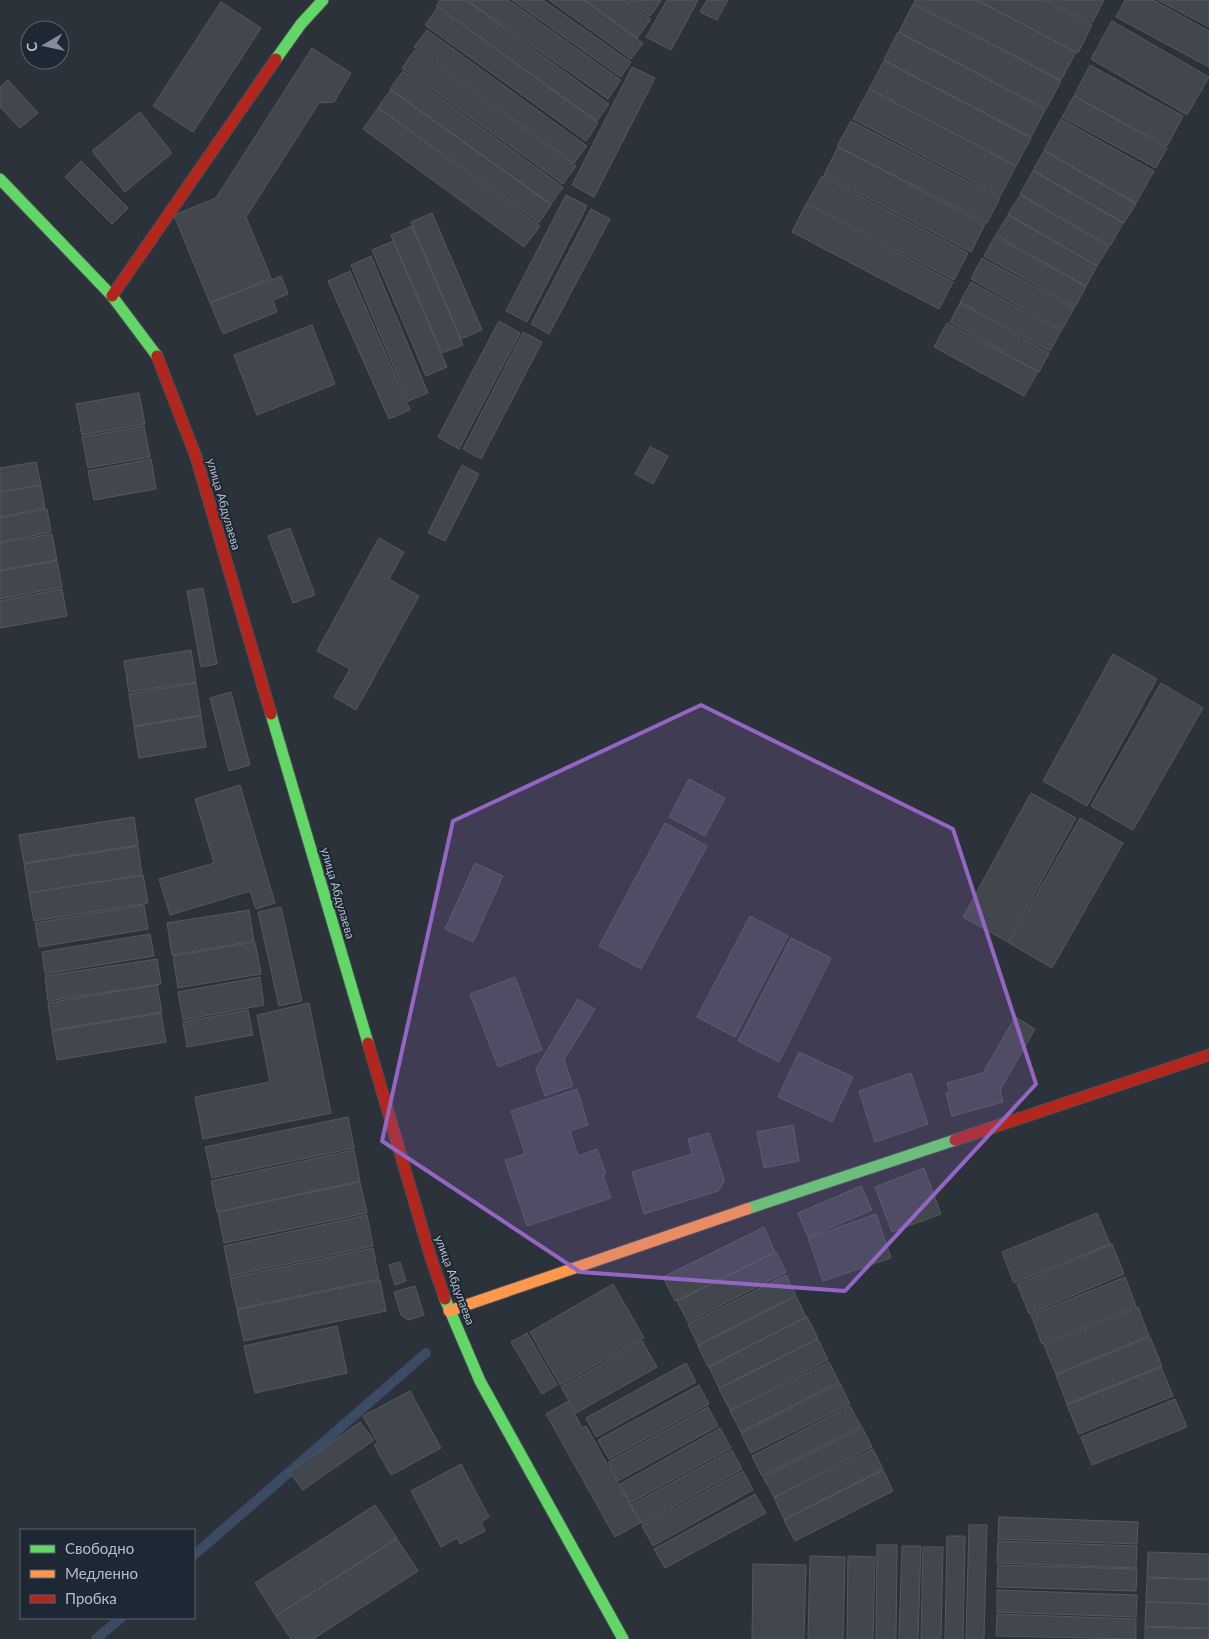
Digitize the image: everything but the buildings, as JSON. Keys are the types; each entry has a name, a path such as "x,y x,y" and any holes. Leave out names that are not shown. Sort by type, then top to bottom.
{"street":[{"path":"112,296 302,24 324,0"},
{"name":"улица Абдулаева","path":"0,179 112,296 159,358 196,457 427,1246 449,1311 480,1381 623,1639"},
{"path":"449,1311 764,1202 1209,1055"}],"highlighted area":[{"path":"701,705 953,829 1036,1084 845,1291 580,1272 382,1141 453,821"}],"waterway":[{"path":"195,1554 426,1353"},
{"path":"96,1639 120,1619"}],"traffic: fast":[{"path":"276,59 301,24 323,0"},
{"path":"0,179 112,296 157,356"},
{"path":"271,714 368,1043"},
{"path":"747,1209 955,1140"},
{"path":"445,1299 480,1381 623,1639"}],"traffic: slow":[{"path":"449,1311 747,1209"}],"traffic: jam":[{"path":"112,296 276,59"},
{"path":"157,356 196,457 271,714"},
{"path":"368,1043 430,1255 445,1299"},
{"path":"955,1140 1209,1055"}]}
